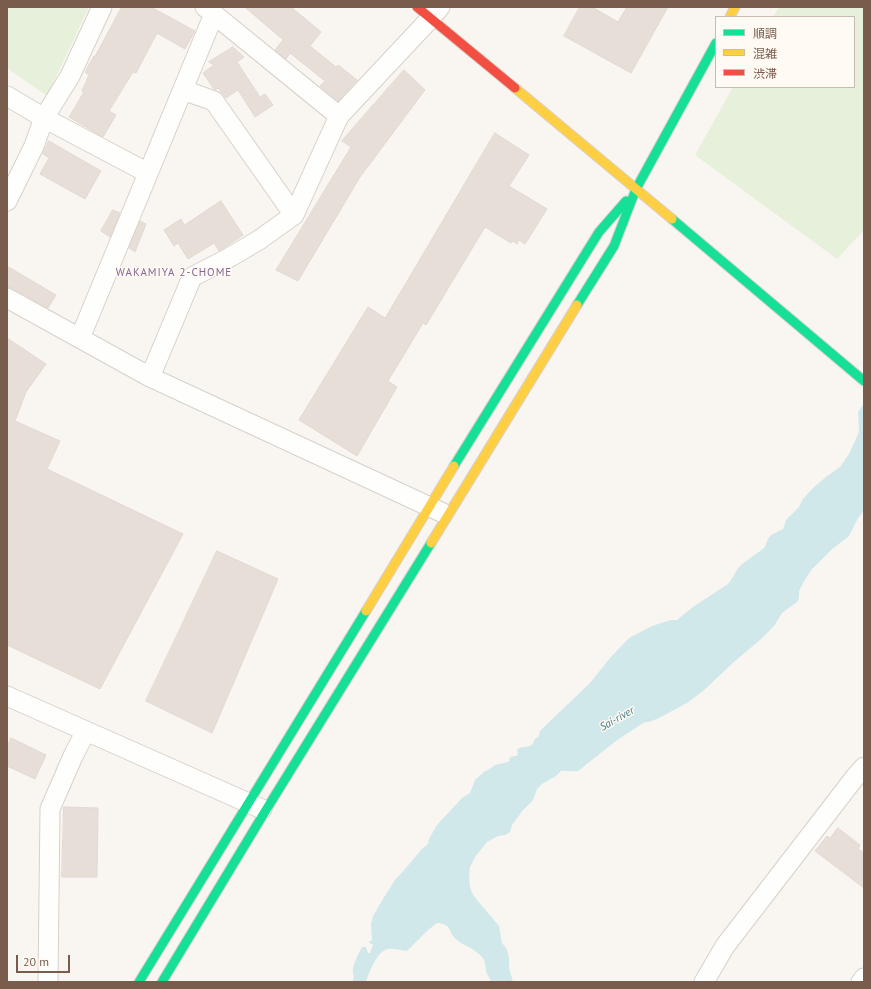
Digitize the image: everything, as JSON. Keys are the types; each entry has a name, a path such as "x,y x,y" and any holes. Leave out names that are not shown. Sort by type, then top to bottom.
{"street":[{"path":"7,201 34,146 44,118 70,76 102,7"},
{"path":"730,16 735,7"},
{"path":"80,338 183,90 210,11 339,116"},
{"path":"150,377 192,277 259,240 294,215 339,116 429,11 659,209 864,381"},
{"path":"139,982 257,806 447,515 614,246 636,189 715,45"},
{"path":"183,90 214,101 294,215"},
{"path":"7,96 44,118 148,173"},
{"path":"162,982 257,806 429,507 599,232 636,189"},
{"path":"7,298 150,377 447,515"},
{"path":"7,696 257,806"},
{"path":"48,982 50,809 86,730"},
{"path":"704,982 725,946 864,767"},
{"path":"861,982 864,978"}],"green space":[{"path":"7,7 89,7 47,96 7,68"},
{"path":"779,7 864,7 864,230 837,259 695,155 732,88 855,88 855,16 774,16"}],"water":[{"name":"Sai-river","path":"864,404 864,510 849,536 831,550 812,569 799,591 799,598 797,602 782,613 774,626 760,640 703,691 687,703 659,718 640,725 616,741 578,771 561,771 556,776 542,784 537,789 533,800 523,810 512,825 510,832 487,842 475,857 470,867 470,887 477,900 499,926 502,943 508,953 509,968 513,982 491,982 487,974 483,958 474,950 456,939 452,935 449,928 443,924 437,923 407,951 388,949 380,954 374,962 366,982 352,982 354,978 353,967 362,947 366,947 368,953 370,953 373,945 369,942 372,940 371,924 373,916 383,899 395,880 428,844 429,839 437,825 462,798 470,793 475,780 495,765 508,762 510,757 518,755 517,750 519,748 533,744 534,740 539,736 540,731 590,683 610,658 629,638 652,626 671,620 677,620 693,607 728,584 741,565 764,548 771,535 783,529 786,520 799,507 803,499 813,488 840,467 849,454 859,432 858,412"}],"building":[{"path":"122,7 151,7 195,31 185,49 157,33 136,73 133,72 109,111 116,115 103,137 69,117 84,92 82,91 89,75 85,72"},
{"path":"245,7 291,7 321,32 310,46 336,67 338,65 357,80 338,101 320,86 325,81 290,53 286,59 275,50 283,40"},
{"path":"580,7 592,7 618,22 627,7 668,7 631,73 564,36"},
{"path":"233,47 244,57 237,62 260,97 265,94 273,105 255,117 238,90 226,98 218,88 215,90 214,89 203,73 214,65 209,62"},
{"path":"404,70 425,90 360,177 298,281 276,270 351,147 342,141"},
{"path":"495,133 529,155 509,186 547,209 525,244 519,240 517,244 513,241 511,243 485,227 426,325 423,323 388,381 397,387 357,456 299,420 368,307 385,318"},
{"path":"49,141 101,171 85,199 40,174 49,158 43,154"},
{"path":"221,201 243,235 219,251 214,243 188,259 178,243 174,246 164,230 181,219 184,225"},
{"path":"113,210 120,213 110,237 101,231"},
{"path":"140,221 146,224 135,252 129,248"},
{"path":"7,266 56,295 48,308 12,288 7,287"},
{"path":"7,338 46,364 26,392 15,421 60,441 47,469 183,534 100,689 7,645"},
{"path":"217,551 278,579 212,733 146,701"},
{"path":"11,738 46,755 35,779 7,766 7,748"},
{"path":"64,807 98,808 97,877 62,877"},
{"path":"838,828 860,845 858,849 864,853 864,888 815,851 827,836 830,838"}],"traffic: fast":[{"path":"577,305 614,246 636,189 715,45"},
{"path":"454,466 599,232 626,201"},
{"path":"672,219 864,381"},
{"path":"162,982 431,543"},
{"path":"139,982 366,611"}],"traffic: slow":[{"path":"730,16 735,7"},
{"path":"515,88 672,219"},
{"path":"431,543 577,305"},
{"path":"366,611 454,466"}],"traffic: jam":[{"path":"417,7 515,88"}],"district":[{"name":"WAKAMIYA 2-CHOME","path":"174,273"}]}
